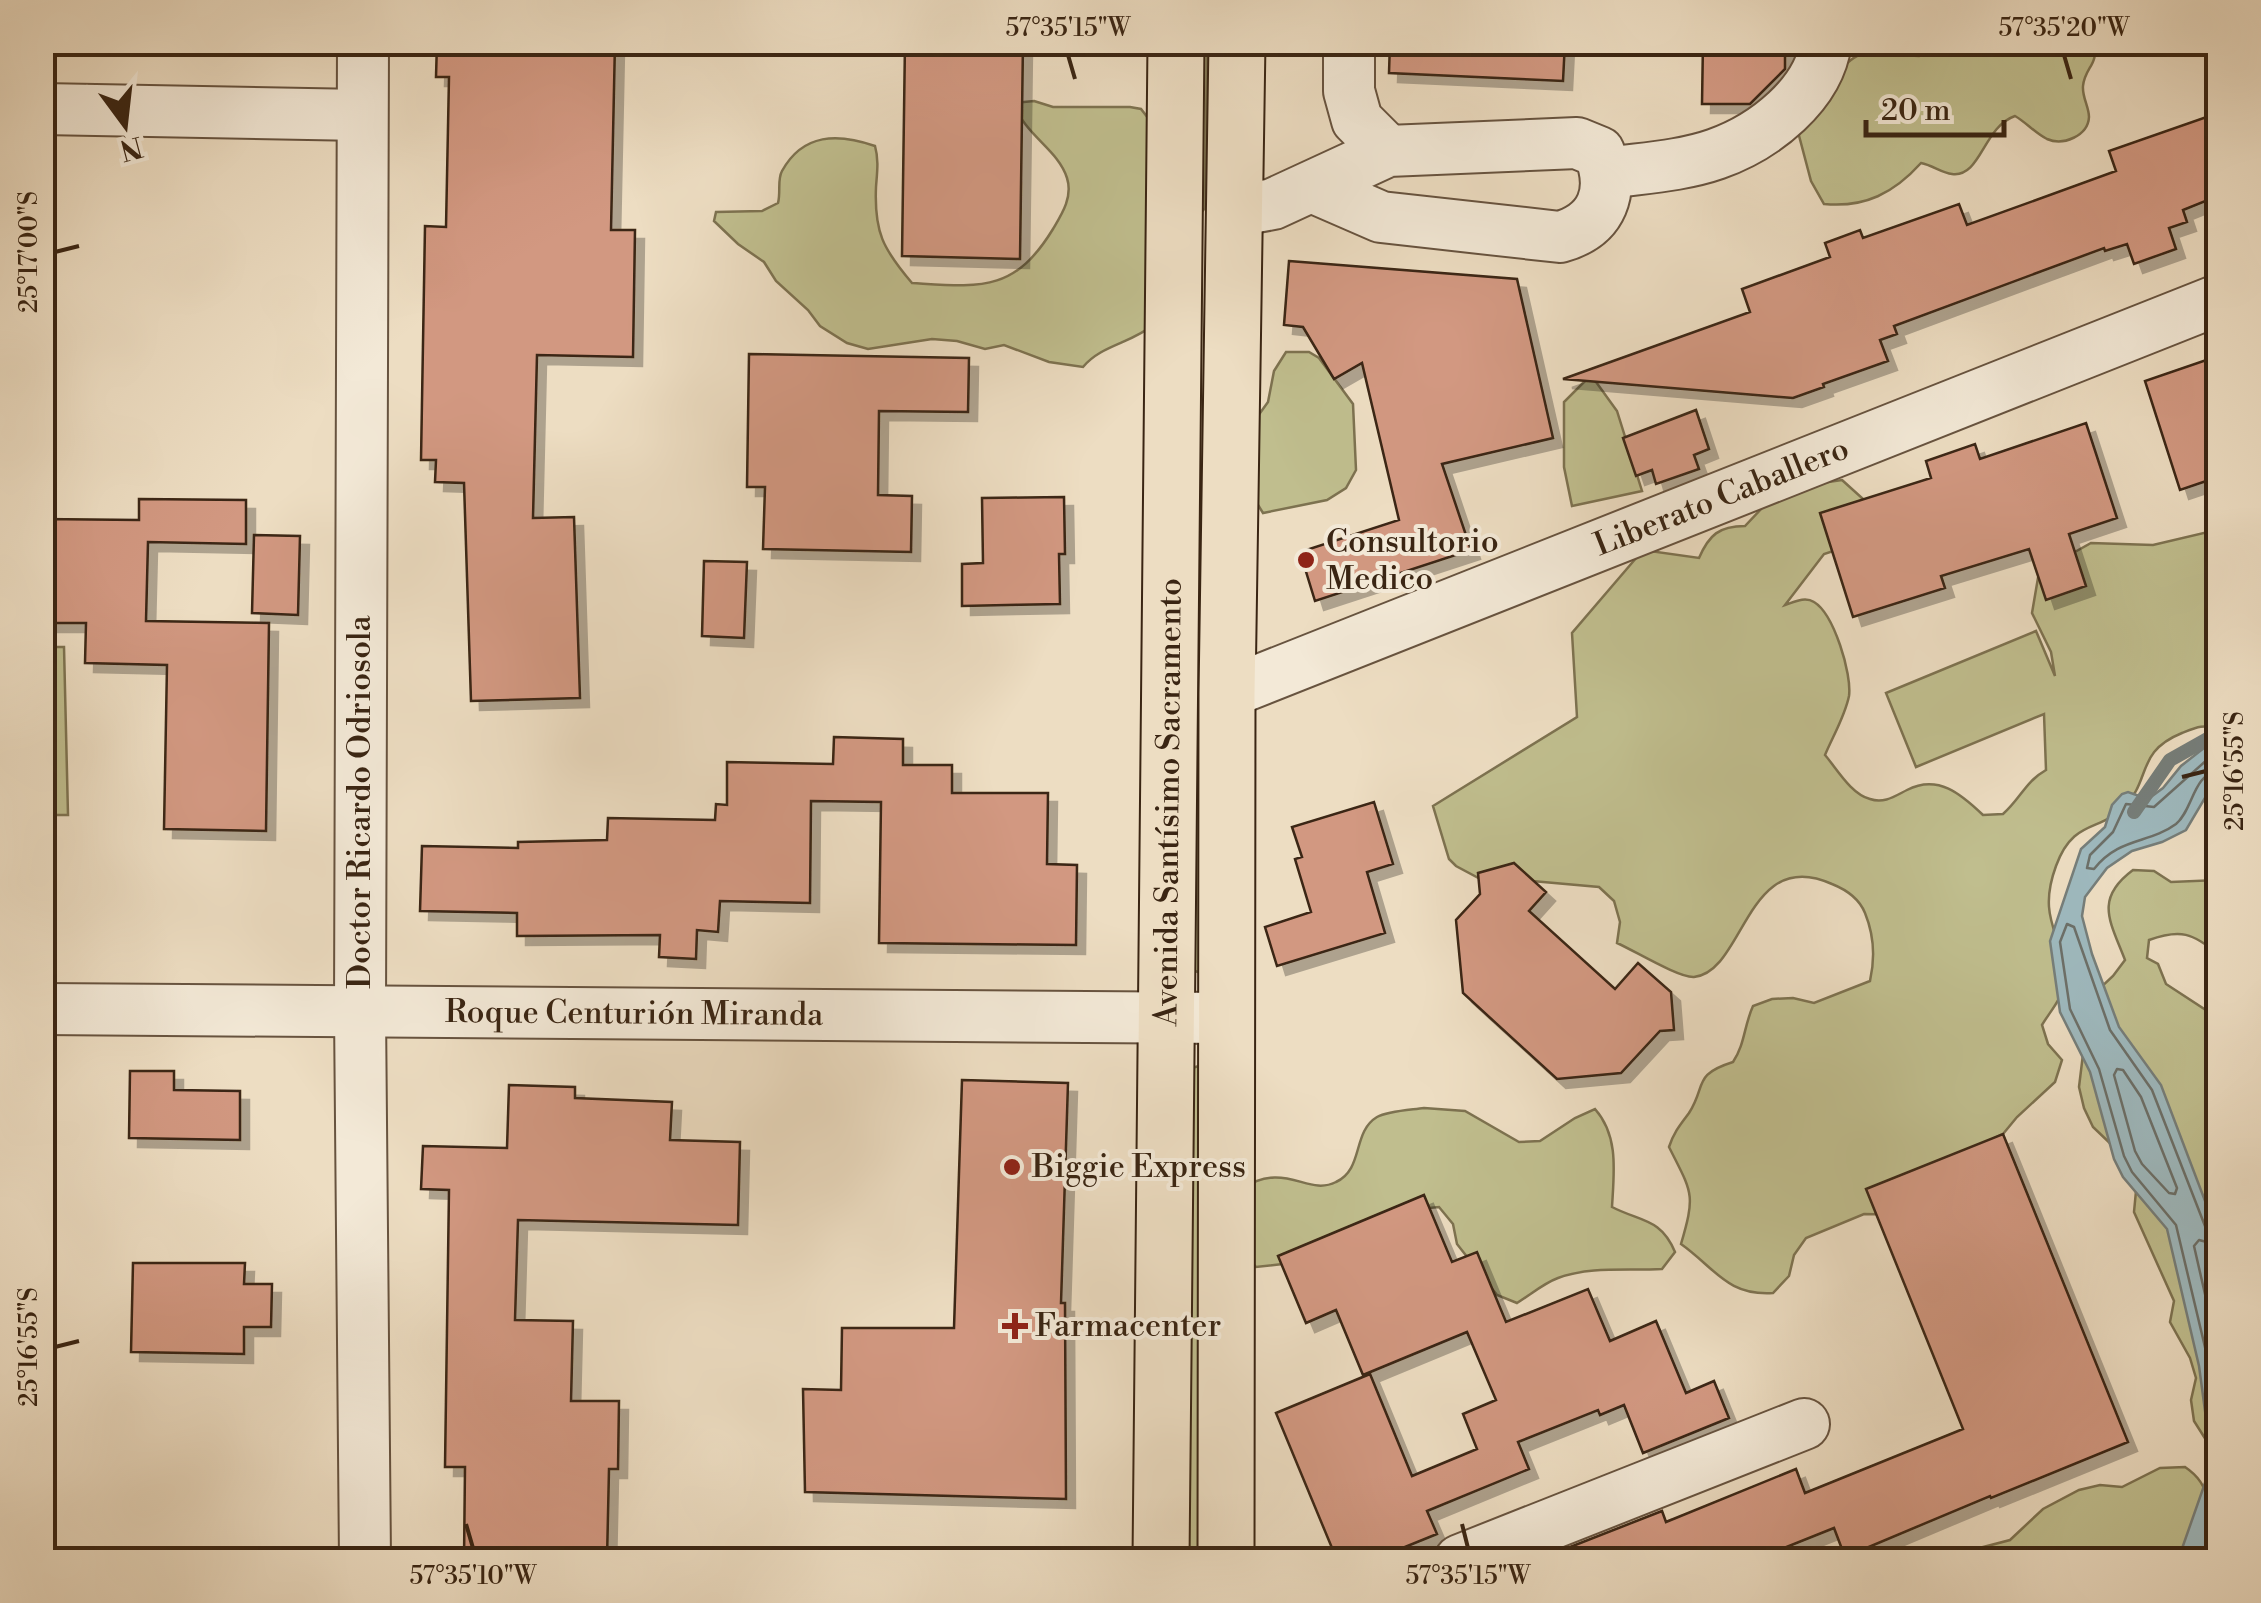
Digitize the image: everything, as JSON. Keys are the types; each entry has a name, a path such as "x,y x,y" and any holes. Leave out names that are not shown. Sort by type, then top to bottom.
{"main road":[{"name":"Avenida Santísimo Sacramento","path":"1161,1560 1176,42"},
{"name":"Avenida Santísimo Sacramento","path":"1226,1560 1227,694 1237,42"},
{"path":"1174,220 1235,211"}],"street":[{"name":"Doctor Ricardo Odriosola","path":"363,42 360,1012 365,1560"},
{"path":"1348,42 1349,91 1357,120 1388,150"},
{"path":"1608,173 1716,154 1754,135 1802,97 1817,77 1826,42"},
{"path":"42,109 362,115"},
{"path":"1235,211 1273,204 1388,150 1577,143 1599,152 1608,173 1602,204 1594,218 1580,232 1560,237 1381,217 1312,187"},
{"name":"Liberato Caballero","path":"1227,694 2218,300"},
{"name":"Roque Centurión Miranda","path":"42,1009 1227,1018"},
{"path":"1460,1560 1804,1424"}],"shaded area":[{"path":"1955,42 2093,42 2095,56 2083,86 2088,124 2074,138 2053,141 2015,116 1996,130 1970,168 1962,173 1948,173 1921,163 1900,183 1878,196 1853,204 1824,204 1811,181 1797,128 1827,85 1845,65 1864,53 1919,56 1951,49"},
{"path":"1194,43 1207,43 1205,208 1200,214"},
{"path":"1034,101 1053,107 1130,107 1141,109 1148,118 1153,325 1083,367 1049,362 1004,345 985,349 932,339 868,349 847,343 820,326 776,281 764,262 714,221 716,212 762,211 778,203 782,171 800,149 822,139 848,139 875,146 879,228 894,260 912,283 993,282 1024,265 1039,250 1068,199 1063,168 1025,124 1014,103"},
{"path":"1199,299 1203,966 1198,972 1192,970"},
{"path":"1286,352 1309,352 1319,358 1353,404 1356,470 1346,488 1327,500 1263,513 1244,482 1250,427 1268,402 1274,371"},
{"path":"1591,375 1617,411 1642,491 1572,506 1564,467 1564,402"},
{"path":"1842,480 1872,507 1873,538 1824,554 1785,605 1803,600 1814,602 1828,619 1840,645 1849,696 1825,755 1863,796 1880,801 1918,786 1939,785 1983,815 2003,814 2046,770 2044,714 1916,767 1886,693 2036,631 2055,676 2051,652 2032,613 2039,572 2091,543 2153,545 2212,531 2218,536 2218,729 2200,727 2157,749 2132,798 2114,815 2070,840 2056,866 2049,902 2064,968 2064,985 2042,1025 2048,1044 2062,1060 2055,1082 2003,1134 1984,1143 1910,1215 1864,1214 1806,1238 1794,1255 1789,1276 1773,1293 1757,1293 1722,1279 1681,1244 1689,1214 1689,1194 1669,1147 1706,1076 1733,1062 1753,1006 1772,999 1814,1003 1870,981 1872,938 1859,903 1832,884 1803,877 1781,881 1764,895 1711,970 1687,976 1617,943 1620,922 1614,901 1599,887 1532,881 1486,882 1456,866 1449,859 1433,806 1577,717 1572,633 1643,550 1699,558 1716,533 1745,526 1780,489"},
{"path":"43,647 64,647 68,815 43,815"},
{"path":"2133,870 2154,871 2171,882 2218,880 2218,953 2193,937 2170,934 2149,940 2147,958 2158,964 2166,984 2218,1018 2218,1459 2194,1421 2191,1400 2196,1378 2170,1322 2174,1301 2134,1212 2138,1170 2093,1127 2079,1087 2084,1046 2082,1005 2125,960 2111,922 2109,901"},
{"path":"1199,1066 1200,1560 1188,1560 1192,1068"},
{"path":"1424,1108 1465,1111 1519,1142 1540,1141 1595,1109 1611,1143 1612,1207 1657,1227 1675,1252 1662,1269 1571,1274 1517,1303 1497,1295 1457,1244 1453,1224 1439,1207 1418,1209 1300,1262 1256,1267 1243,1252 1239,1190 1270,1178 1315,1185 1336,1182 1351,1168 1364,1132 1377,1117"},
{"path":"2185,1467 2196,1476 2207,1497 2207,1521 2199,1560 1948,1560 2010,1540 2043,1509 2079,1490 2100,1485 2122,1487 2160,1468"}],"water":[{"path":"2218,737 2218,776 2186,830 2132,851 2107,868 2085,897 2082,916 2119,1027 2161,1085 2218,1235 2218,1560 2178,1560 2212,1463 2199,1366 2167,1229 2123,1177 2114,1159 2090,1072 2060,1012 2050,941 2081,849 2105,827 2112,805 2128,792 2148,799"}],"building":[{"path":"437,42 615,42 611,230 635,230 633,357 537,355 533,518 574,517 580,698 471,701 464,483 435,482 436,460 421,460 425,226 446,227 449,77 436,77"},
{"path":"905,42 1023,42 1020,259 902,256"},
{"path":"1390,42 1565,42 1563,81 1389,73"},
{"path":"1703,42 1785,42 1785,69 1750,104 1702,104"},
{"path":"2218,113 2218,196 2183,210 2187,222 2169,228 2176,249 2134,264 2127,244 2105,251 2104,248 1894,326 1897,334 1880,340 1888,361 1793,398 1563,379 1750,312 1742,289 1830,257 1825,243 1860,230 1863,238 1959,204 1967,225 2116,171 2109,151"},
{"path":"1289,261 1517,279 1553,438 1442,464 1471,550 1315,601 1300,552 1399,520 1362,363 1334,379 1303,327 1284,325"},
{"path":"749,354 969,358 968,412 879,411 878,495 912,496 911,552 763,549 765,487 747,487"},
{"path":"2218,356 2218,477 2180,490 2145,381"},
{"path":"1696,410 1709,449 1694,455 1699,469 1656,484 1652,470 1636,476 1623,438"},
{"path":"2086,423 2117,518 2069,534 2086,586 2046,600 2029,549 1941,576 1945,588 1853,617 1820,513 1931,478 1926,461 1975,444 1980,459"},
{"path":"1064,497 1065,554 1059,554 1060,604 962,606 962,564 983,563 982,498"},
{"path":"139,499 246,500 246,544 148,542 146,621 269,623 266,831 164,829 167,665 85,663 86,623 46,623 42,519 139,520"},
{"path":"254,535 300,536 298,615 252,613"},
{"path":"704,561 747,562 744,638 702,636"},
{"path":"834,737 903,739 903,765 952,765 952,793 1048,793 1047,864 1077,865 1076,945 879,943 881,802 811,801 810,903 720,901 718,932 697,930 696,959 659,957 660,935 517,936 517,913 420,911 422,846 518,848 518,842 607,840 608,818 715,820 716,804 727,805 727,762 833,764"},
{"path":"1374,802 1393,864 1367,872 1385,933 1277,966 1265,927 1311,912 1295,859 1302,857 1292,827"},
{"path":"1514,863 1546,892 1529,911 1615,989 1638,963 1671,992 1674,1030 1660,1031 1621,1073 1557,1079 1463,993 1456,920 1480,894 1478,873"},
{"path":"130,1071 174,1071 174,1090 240,1091 240,1140 129,1138"},
{"path":"962,1080 1068,1083 1061,1303 1065,1303 1066,1499 805,1492 803,1389 841,1390 842,1328 954,1328"},
{"path":"509,1085 575,1087 575,1098 672,1102 670,1140 740,1142 738,1225 518,1220 515,1320 573,1321 571,1401 619,1401 618,1469 609,1469 607,1560 464,1560 465,1467 445,1467 449,1190 421,1189 423,1146 507,1148"},
{"path":"2003,1134 2128,1442 1845,1557 1834,1528 1754,1560 1537,1560 1662,1511 1666,1522 1796,1469 1805,1493 1963,1429 1866,1189"},
{"path":"1424,1195 1452,1262 1477,1252 1506,1322 1588,1289 1610,1341 1656,1321 1686,1393 1714,1381 1729,1418 1643,1453 1624,1405 1600,1415 1598,1410 1518,1442 1529,1469 1427,1511 1437,1534 1373,1560 1337,1560 1276,1413 1370,1374 1412,1476 1477,1449 1463,1414 1496,1400 1467,1332 1363,1375 1336,1310 1306,1323 1278,1256"},
{"path":"133,1263 245,1263 244,1284 272,1284 271,1327 244,1327 244,1354 131,1352"}],"waterway":[{"path":"2134,812 2170,760 2218,733"}],"place":[{"name":"Consultorio Medico","path":"1306,560"},
{"name":"Biggie Express","path":"1012,1167"},
{"name":"Farmacenter","path":"1015,1326"}]}
